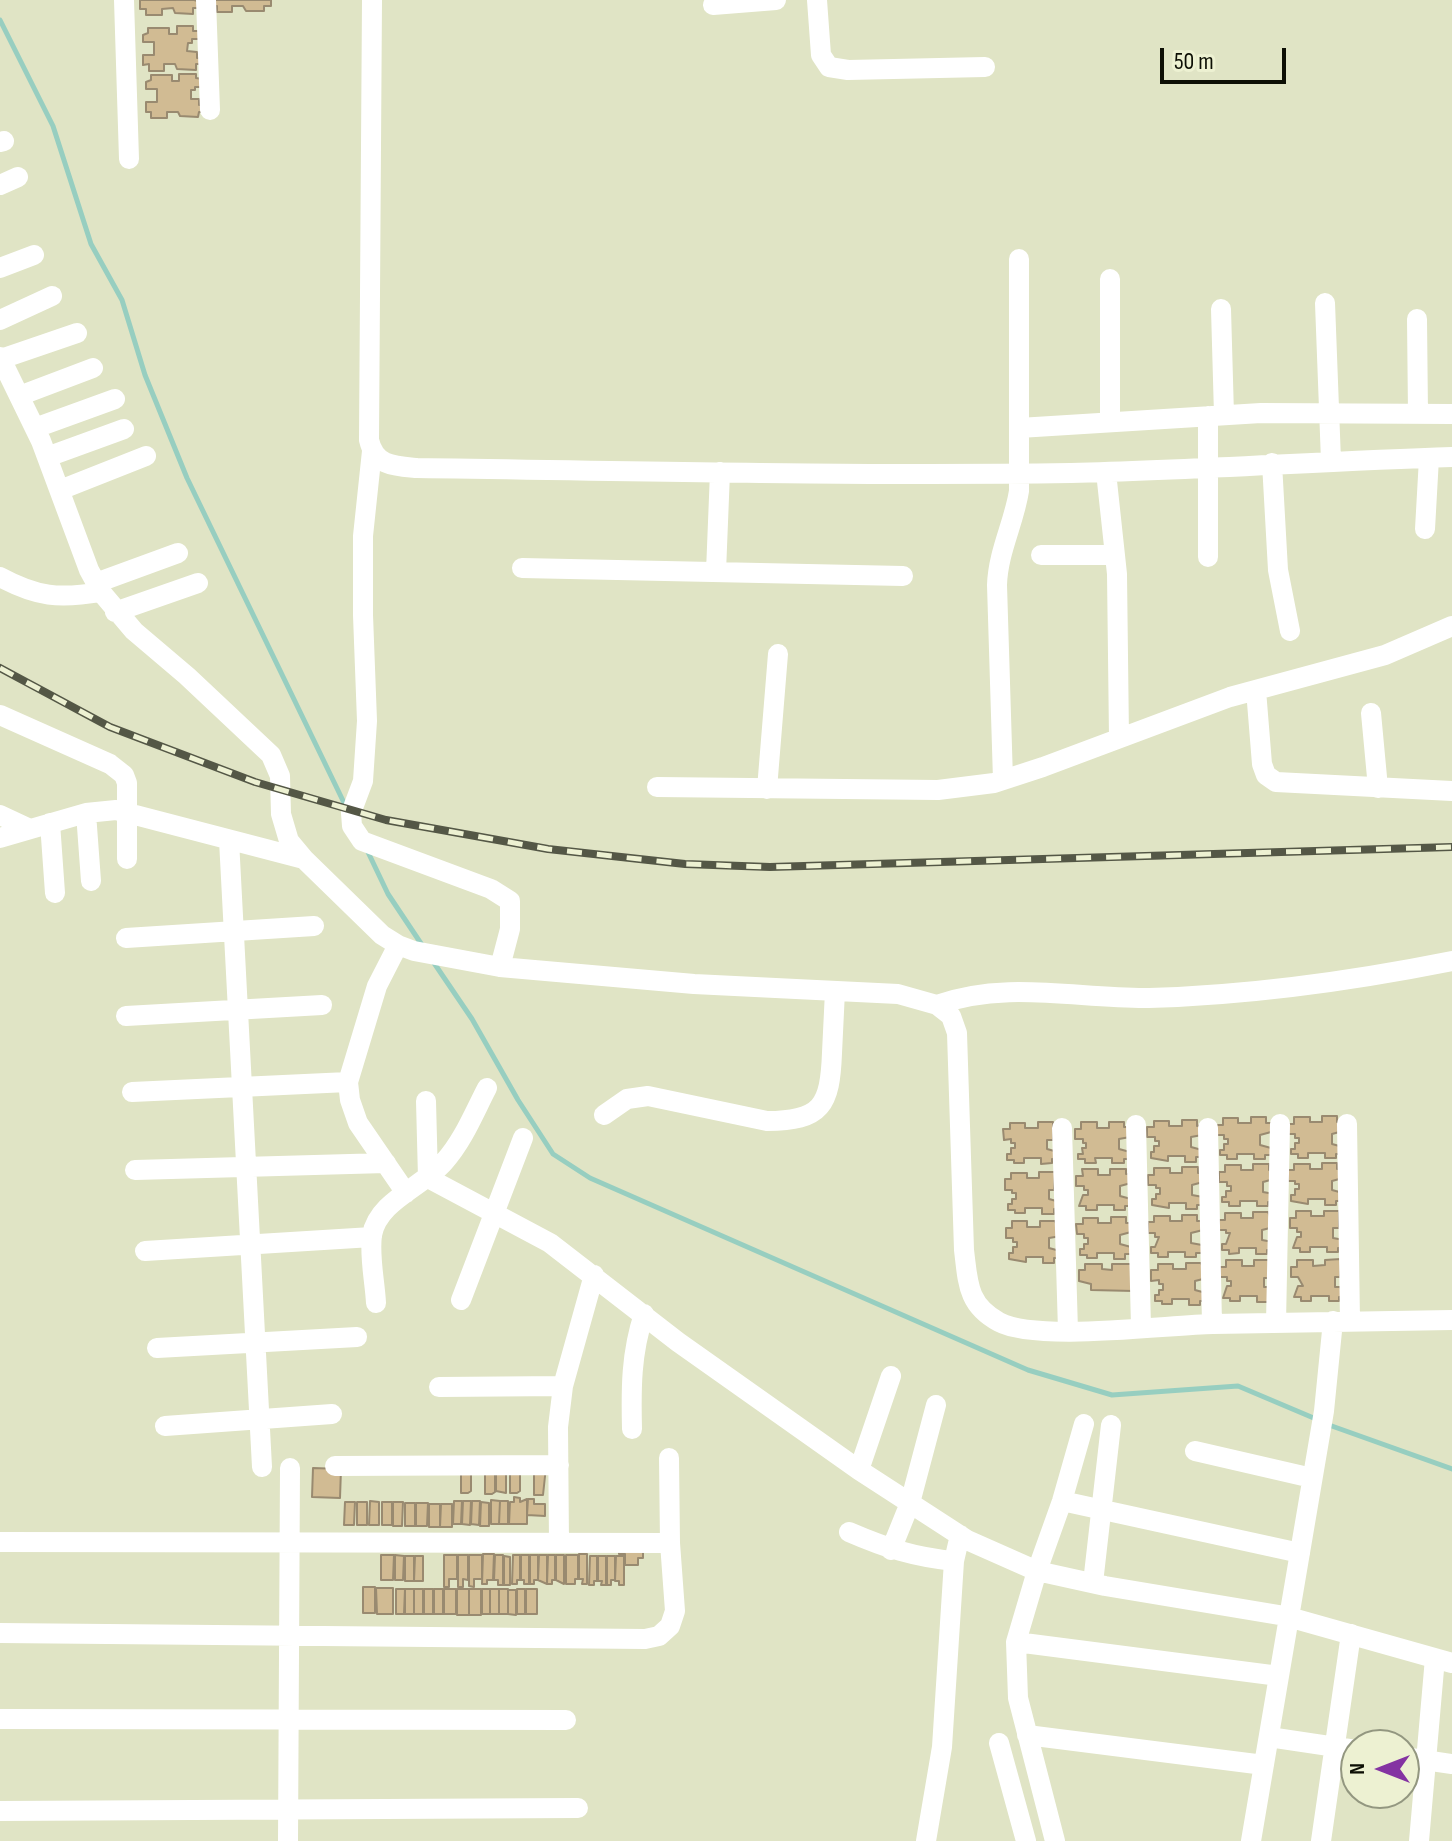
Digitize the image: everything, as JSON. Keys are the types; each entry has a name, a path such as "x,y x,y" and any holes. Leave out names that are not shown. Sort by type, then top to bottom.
{"street":[{"path":"124,0 129,159"},
{"path":"206,0 210,110"},
{"path":"372,0 369,331 369,440 372,451 363,536 367,721 363,781 351,813 352,826 362,841 491,889 510,901 510,929 500,967"},
{"path":"713,5 776,0"},
{"path":"817,0 821,55 829,67 848,70 985,67"},
{"path":"0,268 34,255"},
{"path":"1003,780 998,570 1017,505 1019,259"},
{"path":"1110,279 1110,422"},
{"path":"0,320 52,296"},
{"path":"1325,303 1331,461"},
{"path":"1208,557 1208,467 1216,415 1221,309"},
{"path":"1417,319 1418,414"},
{"path":"77,333 0,358 35,428 98,587 115,612 271,755 280,776 282,825 289,841 367,922 406,948 500,967 694,984 898,994 937,1005 951,1016 957,1033 964,1250 971,1298 1000,1323 1019,1329 1068,1331 1212,1324 1452,1320"},
{"path":"19,396 93,368"},
{"path":"35,428 115,399"},
{"path":"1019,428 1216,415 1329,412 1452,414"},
{"path":"47,457 124,429"},
{"path":"372,451 386,464 417,468 720,472 1106,472 1452,457"},
{"path":"60,490 146,456"},
{"path":"1425,529 1429,458"},
{"path":"1272,463 1278,570 1290,631"},
{"path":"716,572 720,472"},
{"path":"1106,472 1115,555 1119,738"},
{"path":"0,577 18,587 44,595 71,597 178,553"},
{"path":"1041,555 1115,555"},
{"path":"522,568 903,576"},
{"path":"115,612 198,583"},
{"path":"657,787 967,788 1003,780 1256,690 1385,655 1452,626"},
{"path":"767,789 778,654"},
{"path":"1256,690 1260,755 1263,770 1270,779 1290,784 1452,791"},
{"path":"1371,713 1378,788"},
{"path":"0,715 119,770 127,783 127,859"},
{"path":"0,838 101,810 127,813 304,859"},
{"path":"86,813 91,881"},
{"path":"0,815 40,826"},
{"path":"40,826 55,893"},
{"path":"229,840 262,1467"},
{"path":"126,938 314,926"},
{"path":"406,948 373,997 348,1082 358,1123 406,1193"},
{"path":"937,1005 965,996 997,991 1149,998 1273,989 1347,980 1452,961"},
{"path":"604,1115 627,1099 648,1096 767,1121 799,1118 810,1113 824,1101 831,1084 835,991"},
{"path":"126,1016 322,1005"},
{"path":"132,1092 348,1082"},
{"path":"376,1303 372,1237 378,1219 386,1207 428,1178 457,1145 487,1088"},
{"path":"426,1101 428,1178"},
{"path":"1276,1323 1280,1124"},
{"path":"1251,1841 1312,1478 1342,1321 1347,1124"},
{"path":"1136,1125 1141,1327"},
{"path":"1062,1128 1068,1331"},
{"path":"1208,1128 1212,1324"},
{"path":"461,1300 523,1138"},
{"path":"135,1170 386,1163"},
{"path":"428,1178 550,1243 678,1342 859,1470 960,1535 1037,1571 1289,1617 1443,1660 1426,1760 1419,1841"},
{"path":"145,1251 372,1237"},
{"path":"559,1543 558,1427 563,1386 594,1275"},
{"path":"632,1429 631,1373 636,1338 644,1314"},
{"path":"157,1348 357,1337"},
{"path":"859,1470 891,1376"},
{"path":"439,1387 563,1386"},
{"path":"891,1550 910,1503 936,1405"},
{"path":"165,1426 332,1414"},
{"path":"1061,1840 1018,1698 1016,1642 1084,1424"},
{"path":"1093,1583 1111,1425"},
{"path":"1195,1451 1312,1478"},
{"path":"0,1633 645,1639 659,1636 670,1626 675,1611 669,1458"},
{"path":"335,1466 559,1465"},
{"path":"288,1841 290,1468"},
{"path":"1062,1501 1300,1553"},
{"path":"849,1532 891,1550 922,1558 954,1561"},
{"path":"926,1841 942,1747 954,1561 960,1535"},
{"path":"0,1542 670,1543"},
{"path":"1321,1841 1351,1634"},
{"path":"1016,1642 1279,1676"},
{"path":"0,1719 566,1720"},
{"path":"1027,1735 1264,1765"},
{"path":"1269,1737 1340,1748"},
{"path":"999,1743 1026,1841"},
{"path":"1420,1759 1452,1764"},
{"path":"0,1811 578,1808"}],"building":[{"path":"140,0 194,0 201,2 201,8 193,8 193,14 175,13 173,8 162,9 162,15 146,15 146,9 140,9"},
{"path":"211,0 271,0 271,6 264,6 264,11 246,11 243,6 232,6 232,12 217,12 217,6 211,6"},
{"path":"177,26 193,26 193,31 201,31 201,39 192,39 187,51 197,52 197,58 203,58 203,64 196,64 196,70 177,69 175,64 164,64 164,71 149,71 149,64 143,65 143,55 154,55 154,42 143,42 143,35 148,33 148,28 169,28 169,34 177,34"},
{"path":"179,74 196,74 196,78 203,79 203,87 191,90 191,99 199,99 199,105 206,105 206,112 199,112 198,117 167,112 167,118 151,118 151,112 146,112 146,102 157,102 157,89 146,89 146,82 151,80 151,75 172,75 172,81 179,81"},
{"path":"1322,1116 1337,1116 1337,1122 1343,1122 1343,1131 1332,1134 1332,1144 1343,1147 1343,1154 1325,1158 1325,1153 1308,1153 1308,1158 1298,1158 1298,1154 1291,1154 1299,1138 1288,1134 1288,1124 1294,1124 1294,1117 1310,1117 1310,1122 1322,1122"},
{"path":"1251,1117 1266,1117 1266,1123 1271,1123 1271,1132 1260,1135 1260,1145 1271,1148 1271,1155 1265,1155 1265,1159 1254,1159 1254,1154 1237,1154 1237,1159 1227,1159 1227,1155 1220,1155 1228,1139 1224,1139 1224,1135 1216,1135 1216,1125 1223,1125 1223,1118 1238,1118 1238,1123 1251,1123"},
{"path":"1182,1120 1197,1120 1197,1126 1202,1125 1202,1135 1191,1137 1191,1147 1202,1150 1202,1157 1196,1157 1196,1162 1185,1162 1185,1156 1168,1156 1168,1161 1151,1158 1151,1152 1154,1152 1154,1146 1159,1146 1159,1141 1155,1141 1155,1137 1147,1137 1147,1127 1154,1127 1154,1121 1169,1121 1169,1126 1182,1126"},
{"path":"1038,1122 1053,1122 1053,1140 1047,1140 1047,1149 1058,1152 1058,1159 1041,1164 1041,1158 1024,1158 1024,1163 1007,1160 1007,1154 1011,1154 1015,1143 1011,1143 1011,1139 1004,1140 1003,1129 1010,1129 1010,1123 1025,1123 1025,1128 1038,1128"},
{"path":"1081,1122 1097,1122 1097,1128 1109,1128 1109,1122 1124,1122 1124,1127 1130,1127 1130,1137 1119,1139 1119,1149 1130,1152 1130,1159 1124,1159 1124,1163 1112,1163 1112,1158 1095,1158 1096,1163 1085,1163 1085,1159 1078,1159 1078,1154 1083,1154 1082,1148 1086,1148 1083,1139 1075,1139 1075,1129 1081,1129"},
{"path":"1322,1163 1337,1163 1337,1169 1343,1169 1343,1178 1332,1181 1332,1190 1343,1193 1343,1201 1325,1205 1325,1199 1308,1199 1308,1204 1291,1201 1291,1195 1295,1195 1299,1184 1288,1181 1288,1170 1294,1170 1294,1164 1310,1164 1310,1169 1322,1169"},
{"path":"1253,1164 1269,1164 1269,1170 1274,1170 1274,1179 1263,1182 1263,1192 1274,1194 1274,1202 1268,1202 1268,1206 1257,1206 1257,1201 1240,1201 1240,1206 1229,1206 1229,1202 1222,1202 1226,1191 1231,1191 1231,1186 1227,1186 1227,1182 1219,1182 1219,1172 1225,1172 1225,1165 1241,1165 1241,1170 1253,1170"},
{"path":"1182,1167 1198,1167 1198,1173 1203,1173 1203,1182 1192,1185 1192,1195 1203,1197 1203,1205 1197,1205 1197,1209 1186,1209 1186,1203 1169,1203 1169,1208 1152,1205 1152,1199 1160,1194 1160,1188 1148,1185 1148,1175 1154,1175 1154,1168 1170,1168 1170,1173 1182,1173"},
{"path":"1082,1169 1098,1169 1098,1175 1110,1175 1110,1169 1126,1169 1126,1174 1131,1174 1131,1183 1120,1186 1120,1196 1131,1199 1131,1206 1125,1206 1125,1210 1114,1210 1114,1205 1097,1205 1097,1210 1086,1210 1086,1206 1079,1206 1083,1195 1088,1195 1084,1186 1076,1186 1076,1176 1083,1176"},
{"path":"1039,1172 1055,1172 1054,1190 1049,1190 1049,1199 1060,1202 1060,1209 1054,1209 1054,1214 1042,1214 1042,1208 1025,1208 1025,1213 1008,1210 1008,1204 1016,1199 1016,1193 1005,1190 1005,1179 1011,1179 1011,1173 1027,1173 1027,1178 1039,1178"},
{"path":"1296,1211 1311,1211 1311,1216 1324,1216 1324,1211 1339,1211 1339,1228 1333,1228 1333,1238 1344,1240 1344,1248 1338,1248 1338,1252 1327,1252 1327,1247 1310,1247 1310,1252 1300,1252 1300,1248 1293,1248 1297,1237 1301,1237 1297,1228 1290,1228 1290,1218 1296,1218"},
{"path":"1253,1212 1268,1212 1274,1227 1262,1230 1262,1240 1273,1242 1273,1250 1267,1250 1267,1254 1256,1254 1256,1248 1239,1248 1239,1253 1229,1254 1229,1250 1222,1250 1222,1244 1226,1244 1230,1233 1219,1230 1219,1220 1225,1220 1225,1213 1241,1213 1241,1218 1253,1218"},
{"path":"1182,1215 1197,1215 1197,1221 1203,1221 1203,1230 1191,1233 1191,1243 1202,1245 1202,1253 1196,1253 1196,1257 1185,1257 1185,1252 1168,1252 1168,1257 1158,1257 1158,1253 1151,1253 1151,1247 1155,1247 1159,1237 1148,1233 1148,1222 1154,1222 1154,1216 1170,1216 1170,1221 1182,1221"},
{"path":"1111,1217 1126,1217 1126,1223 1131,1223 1131,1232 1120,1235 1120,1244 1131,1247 1131,1254 1125,1254 1125,1259 1114,1259 1114,1253 1097,1253 1097,1258 1080,1255 1080,1249 1088,1244 1088,1238 1077,1234 1076,1224 1083,1224 1083,1218 1098,1218 1098,1223 1111,1223"},
{"path":"1012,1221 1027,1221 1027,1227 1040,1227 1040,1221 1055,1221 1061,1236 1049,1238 1049,1248 1060,1251 1060,1258 1054,1258 1054,1263 1043,1263 1043,1257 1026,1257 1026,1262 1009,1259 1013,1247 1017,1247 1013,1238 1006,1238 1006,1228 1012,1228"},
{"path":"1341,1259 1340,1277 1335,1277 1335,1287 1340,1287 1346,1297 1329,1301 1329,1296 1311,1296 1311,1301 1301,1301 1301,1297 1294,1297 1298,1286 1303,1286 1298,1277 1291,1277 1291,1267 1297,1267 1297,1260 1313,1260 1313,1266 1325,1265 1325,1260"},
{"path":"1226,1260 1242,1260 1242,1266 1254,1266 1254,1260 1269,1260 1269,1278 1264,1278 1264,1287 1269,1287 1269,1302 1257,1302 1257,1296 1240,1296 1240,1301 1223,1298 1227,1286 1231,1286 1227,1277 1220,1277 1220,1267 1226,1267"},
{"path":"1186,1263 1201,1263 1207,1278 1195,1281 1195,1290 1206,1293 1206,1301 1200,1301 1200,1305 1189,1305 1189,1299 1172,1299 1172,1304 1155,1301 1155,1295 1163,1290 1163,1284 1159,1284 1159,1280 1151,1281 1151,1270 1158,1270 1158,1264 1173,1264 1173,1269 1186,1269"},
{"path":"1085,1264 1102,1264 1102,1269 1112,1270 1112,1264 1131,1264 1134,1291 1091,1290 1091,1284 1079,1281 1079,1270 1085,1270"},
{"path":"534,1467 546,1467 543,1495 534,1495"},
{"path":"313,1468 341,1469 340,1498 312,1497"},
{"path":"461,1470 471,1470 471,1491 468,1493 461,1493"},
{"path":"510,1470 520,1470 520,1491 517,1493 510,1493"},
{"path":"485,1471 495,1471 495,1492 492,1494 485,1494"},
{"path":"496,1472 506,1472 506,1493 496,1491"},
{"path":"514,1497 520,1498 520,1502 527,1499 527,1524 509,1524 510,1502 514,1502"},
{"path":"528,1499 534,1499 534,1504 545,1504 545,1516 527,1515"},
{"path":"491,1500 500,1501 499,1524 491,1524"},
{"path":"370,1501 379,1502 379,1525 369,1525"},
{"path":"454,1501 462,1501 461,1524 453,1524"},
{"path":"463,1501 471,1501 470,1525 462,1524"},
{"path":"472,1501 480,1501 479,1525 471,1524"},
{"path":"500,1501 508,1501 508,1524 499,1524"},
{"path":"345,1502 355,1502 354,1525 344,1525"},
{"path":"357,1502 367,1502 367,1525 357,1525"},
{"path":"382,1502 392,1502 392,1525 382,1525"},
{"path":"393,1502 403,1502 402,1526 393,1526"},
{"path":"481,1502 489,1503 489,1526 480,1526"},
{"path":"405,1503 415,1503 415,1526 405,1526"},
{"path":"416,1503 428,1503 427,1526 416,1526"},
{"path":"429,1504 440,1504 440,1527 429,1527"},
{"path":"441,1504 452,1504 452,1527 440,1527"},
{"path":"619,1548 643,1548 643,1558 638,1558 638,1565 625,1565 625,1554 619,1554"},
{"path":"483,1554 494,1554 493,1580 487,1580 487,1584 482,1584"},
{"path":"579,1554 587,1554 587,1584 582,1584 583,1579 579,1579"},
{"path":"381,1555 394,1555 393,1580 381,1580"},
{"path":"395,1555 404,1556 403,1580 395,1580"},
{"path":"444,1555 457,1555 457,1579 449,1579 449,1587 444,1587"},
{"path":"458,1555 468,1555 468,1580 463,1579 463,1587 458,1587"},
{"path":"469,1555 482,1555 482,1579 474,1579 474,1587 469,1586"},
{"path":"495,1555 503,1555 503,1585 498,1585 498,1580 494,1580"},
{"path":"513,1555 520,1555 520,1580 517,1584 512,1584"},
{"path":"521,1555 529,1555 529,1584 521,1580"},
{"path":"530,1555 538,1555 538,1580 534,1580 534,1584 530,1584"},
{"path":"539,1555 547,1555 547,1584 538,1580"},
{"path":"548,1555 555,1555 555,1580 552,1584 547,1584"},
{"path":"556,1555 564,1555 564,1584 556,1580"},
{"path":"566,1555 578,1555 578,1579 575,1579 575,1584 566,1584"},
{"path":"405,1556 414,1556 414,1581 405,1581"},
{"path":"415,1556 423,1556 423,1581 414,1581"},
{"path":"504,1556 510,1557 510,1585 504,1585"},
{"path":"590,1556 597,1556 597,1581 594,1585 589,1585"},
{"path":"598,1556 606,1556 606,1585 598,1581"},
{"path":"607,1556 615,1556 615,1580 611,1580 611,1585 607,1585"},
{"path":"616,1556 624,1556 624,1585 615,1581"},
{"path":"363,1587 375,1587 375,1613 363,1613"},
{"path":"376,1588 393,1588 393,1614 377,1614"},
{"path":"396,1589 405,1589 404,1614 396,1614"},
{"path":"405,1589 414,1589 414,1614 405,1614"},
{"path":"414,1589 423,1589 423,1614 414,1614"},
{"path":"424,1589 433,1589 433,1614 424,1614"},
{"path":"434,1589 443,1589 443,1614 434,1614"},
{"path":"444,1589 456,1589 456,1614 444,1614"},
{"path":"457,1589 469,1589 469,1615 457,1615"},
{"path":"469,1589 481,1589 481,1615 469,1615"},
{"path":"482,1589 490,1589 490,1614 482,1614"},
{"path":"490,1589 499,1589 499,1614 490,1614"},
{"path":"499,1589 508,1589 508,1614 499,1614"},
{"path":"517,1589 525,1589 525,1614 517,1614"},
{"path":"526,1589 537,1589 537,1614 526,1614"},
{"path":"508,1590 516,1590 516,1615 508,1614"}],"waterway":[{"path":"0,20 53,126 91,244 122,300 145,375 187,478 347,809"},
{"path":"367,850 388,894 422,945"},
{"path":"432,960 472,1019 553,1154 590,1178 1028,1370 1112,1395 1238,1386 1316,1419"},
{"path":"1329,1425 1452,1469"}],"railway":[{"path":"0,668 110,727 255,782 386,820 548,849 685,864 770,867 1452,847"}]}
